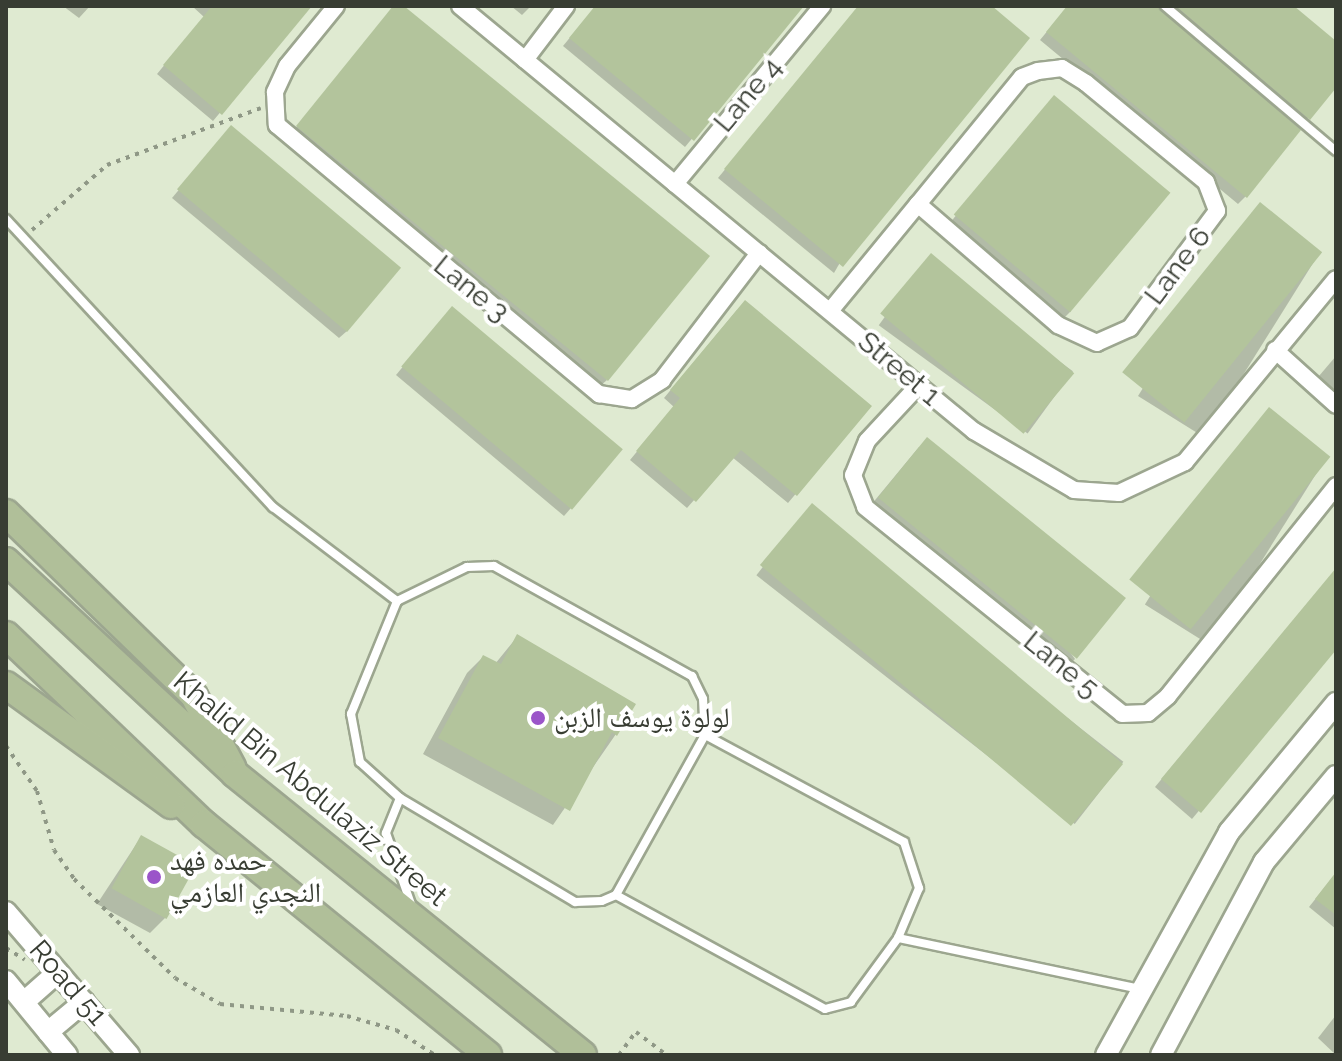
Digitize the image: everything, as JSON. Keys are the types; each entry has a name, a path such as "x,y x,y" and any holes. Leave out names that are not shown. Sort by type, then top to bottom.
{"main road":[{"path":"6,513 194,696 235,774"},
{"name":"Khalid Bin Abdulaziz Street","path":"6,561 235,774 583,1055"},
{"path":"6,635 204,824 488,1055"},
{"path":"6,685 123,776 204,824"}],"street":[{"path":"274,103 287,66 336,6"},
{"name":"Street 1","path":"460,6 974,431 1074,490 1119,493 1185,462 1336,279"},
{"path":"525,60 566,6"},
{"name":"Lane 4","path":"675,184 822,6"},
{"name":"Lane 6","path":"830,311 1022,77 1062,68 1206,182 1217,211 1130,328 1097,343 1058,325 918,204"},
{"name":"Lane 3","path":"274,103 277,125 319,164 599,394 632,399 662,380 759,253"},
{"path":"1275,350 1336,405"},
{"name":"Lane 5","path":"919,385 867,441 853,475 865,507 1122,714 1148,713 1168,696 1336,486"},
{"path":"1106,1055 1229,832 1336,703"},
{"path":"1161,1055 1264,862 1336,776"},
{"name":"Road 51","path":"6,912 129,1055"},
{"path":"24,1002 58,972"},
{"name":"Road 51","path":"6,981 67,1055"},
{"path":"48,1032 84,1002"}],"lane":[{"path":"1165,6 1336,151"},
{"path":"6,219 273,507 397,601"},
{"path":"616,895 705,735 692,676 494,566 467,567 397,601 351,714 360,762 400,798 575,902 616,895 825,1009 851,1002 898,938 919,888 904,842 705,735"},
{"path":"400,798 386,833 388,851 421,927"},
{"path":"898,938 1141,989"}],"path":[{"path":"23,237 107,165 274,103"},
{"path":"6,746 37,791 54,850 74,879 175,978 220,1004 347,1016 396,1030 435,1055"},
{"path":"619,1055 636,1032 666,1055"}],"building":[{"path":"212,6 312,6 222,115 163,65"},
{"path":"393,6 404,6 710,256 608,381 296,126"},
{"path":"595,6 804,6 694,141 569,38"},
{"path":"858,6 992,6 1030,38 843,267 724,169"},
{"path":"1067,6 1158,6 1301,130 1247,198 1046,32"},
{"path":"1176,6 1294,6 1336,41 1336,88 1310,120"},
{"path":"1054,95 1170,193 1070,312 954,215"},
{"path":"231,125 401,268 347,332 177,189"},
{"path":"1260,202 1322,252 1184,423 1122,372"},
{"path":"931,253 1074,373 1023,434 880,314"},
{"path":"745,300 872,406 797,496 741,450 696,502 636,451 680,398 670,390"},
{"path":"452,306 623,449 572,510 401,367"},
{"path":"1269,407 1330,457 1191,629 1129,580"},
{"path":"927,437 1126,598 1077,659 878,498"},
{"path":"812,503 1123,764 1071,826 760,565"},
{"path":"1336,568 1336,650 1201,813 1161,779"},
{"name":"لولوة يوسف الزبن","path":"517,634 636,704 617,736 612,732 570,811 438,738 483,655 501,664"},
{"name":"حمده فهد النجدي العازمي","path":"141,835 196,866 167,919 111,888"},
{"path":"1336,872 1336,915 1315,899"}],"place":[{"name":"لولوة يوسف الزبن","path":"538,718"},
{"name":"حمده فهد النجدي العازمي","path":"154,877"}]}
